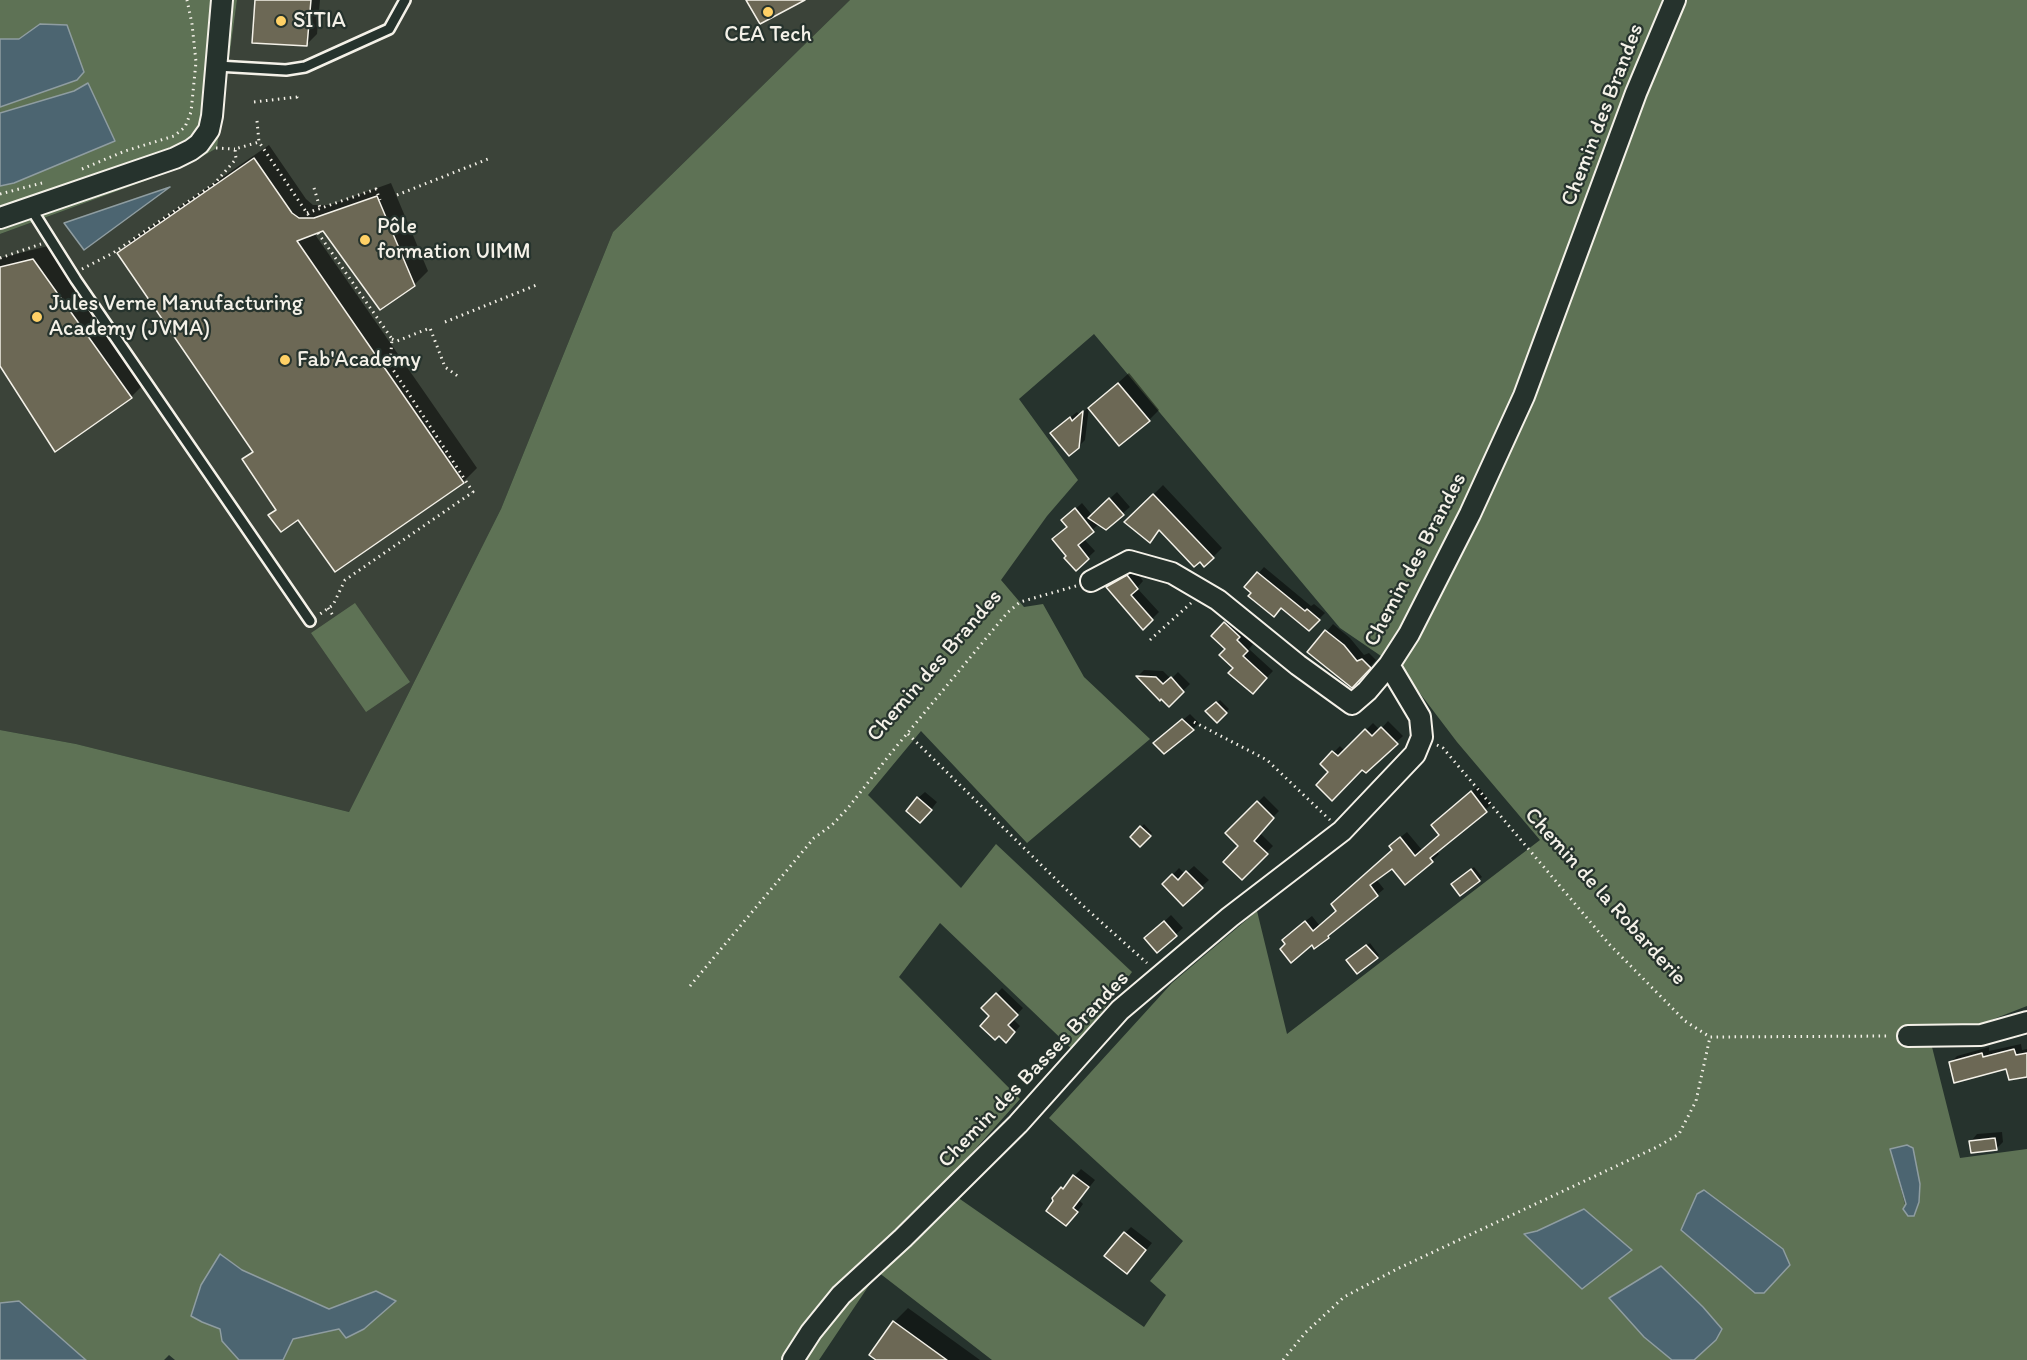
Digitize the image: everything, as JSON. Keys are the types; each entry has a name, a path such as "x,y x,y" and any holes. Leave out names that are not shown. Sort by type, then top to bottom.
{"street":[{"path":"0,218 176,158 203,140 209,130 222,0"},
{"name":"Chemin des Brandes","path":"1091,581 1129,561 1172,573 1218,600 1298,665 1352,704 1367,691 1389,665 1409,634 1470,514 1524,396 1636,93 1675,0"},
{"path":"1389,665 1420,717 1422,736"},
{"name":"Chemin des Basses Brandes","path":"793,1360 811,1332 841,1295 903,1238 1018,1124 1120,1010 1230,917 1342,831 1415,754 1422,736"},
{"path":"1908,1036 1981,1035 2027,1022"}],"lane":[{"path":"217,66 286,70 305,67 389,29 405,0"},
{"path":"30,207 50,241 310,621"}],"path":[{"path":"73,173 125,151 174,136 185,127 191,112 196,62 187,0"},
{"path":"254,102 297,97 296,93"},
{"path":"257,121 259,142 311,219"},
{"path":"210,145 217,148 235,149 259,142"},
{"path":"73,274 113,253 214,184 236,159 235,149"},
{"path":"397,195 488,159"},
{"path":"0,194 43,183"},
{"path":"315,188 320,208"},
{"path":"307,213 376,189 380,200"},
{"path":"310,621 333,604 345,580 472,492 390,365 392,339 318,233"},
{"path":"0,258 50,241"},
{"path":"445,322 539,284"},
{"path":"392,339 397,340 430,328 445,367 459,377"},
{"name":"Chemin des Brandes","path":"690,986 814,838 832,825 848,808 1014,608 1020,602 1091,581"},
{"path":"1150,640 1203,591"},
{"path":"328,608 334,617"},
{"path":"1194,722 1267,760 1342,831"},
{"path":"908,734 1080,903 1161,976"},
{"name":"Chemin de la Robarderie","path":"1422,736 1443,748 1609,944 1650,987 1685,1020 1710,1037"},
{"path":"1283,1360 1305,1333 1344,1297 1397,1269 1657,1147 1679,1134 1696,1101 1710,1037 1908,1036"}],"shaded area":[{"path":"237,0 850,0 613,232 501,509 349,812 76,744 0,730 0,234 186,166 217,148"}],"green space":[{"path":"0,0 237,0 217,148 186,166 0,234"},
{"path":"850,0 2027,0 2027,1006 1968,1029 1931,1033 1935,1046 1932,1047 1960,1158 2027,1149 2027,1360 992,1360 878,1272 819,1360 283,1360 293,1339 339,1329 346,1338 364,1329 395,1301 376,1291 329,1309 242,1270 220,1254 202,1322 220,1329 222,1341 239,1360 175,1360 169,1355 164,1360 86,1360 19,1301 0,1303 0,730 76,744 349,812 501,509 613,232","holes":["1094,334 1340,628 1403,671 1457,742 1540,840 1287,1034 1257,911 1172,983 1049,1118 1183,1241 1150,1281 1166,1295 1144,1327 957,1197 944,1184 1020,1099 899,977 940,923 1073,1050 1132,972 996,844 961,888 868,795 921,731 1027,843 1150,739 1084,677 1043,604 1024,607 1001,580 1047,516 1078,480 1019,399","1907,1145 1911,1146 1908,1216 1897,1174"]},
{"path":"355,603 410,682 366,712 311,633"}],"water":[{"path":"40,24 67,25 84,72 77,80 0,107 0,39 19,39"},
{"path":"88,83 115,141 14,183 0,186 0,113 74,91"},
{"path":"170,187 84,250 64,223"},
{"path":"1907,1145 1913,1148 1920,1184 1919,1202 1914,1216 1908,1216 1903,1209 1906,1204 1890,1149"},
{"path":"1704,1190 1783,1249 1790,1265 1764,1293 1755,1293 1681,1230 1697,1194"},
{"path":"1584,1209 1632,1250 1582,1289 1524,1234 1537,1231"},
{"path":"220,1254 242,1270 329,1309 376,1291 396,1301 364,1329 346,1338 339,1329 293,1339 283,1360 239,1360 222,1341 220,1329 191,1316 201,1285"},
{"path":"1661,1266 1722,1329 1716,1340 1694,1360 1672,1360 1644,1337 1609,1298"},
{"path":"19,1301 86,1360 0,1360 0,1303"}],"building":[{"name":"SITIA","path":"255,0 311,0 307,46 252,43"},
{"name":"CEA Tech","path":"746,0 805,0 760,24"},
{"name":"Fab'Academy","path":"254,158 292,213 299,218 314,218 377,196 415,286 380,310 323,231 297,241 464,483 335,572 298,520 281,532 268,515 276,510 242,459 253,452 117,253"},
{"name":"Jules Verne Manufacturing Academy (JVMA)","path":"33,259 132,398 55,452 0,366 0,267"},
{"path":"1118,383 1150,421 1119,446 1088,408"},
{"path":"1083,411 1079,448 1069,456 1050,433 1070,417 1072,421"},
{"path":"1153,494 1214,558 1204,567 1200,562 1194,567 1159,530 1150,543 1124,522"},
{"path":"1109,498 1124,515 1106,530 1088,518"},
{"path":"1075,508 1094,532 1078,545 1089,559 1076,571 1052,539 1067,527 1061,520"},
{"path":"1257,572 1305,611 1307,609 1320,620 1309,631 1281,608 1274,617 1248,596 1251,593 1244,587"},
{"path":"1127,575 1138,589 1131,595 1153,620 1143,630 1106,587"},
{"path":"1224,622 1240,637 1237,640 1248,651 1243,656 1267,678 1253,694 1228,673 1233,668 1219,655 1225,649 1211,636"},
{"path":"1325,630 1344,645 1357,661 1362,659 1371,668 1352,688 1307,652"},
{"path":"1136,676 1156,677 1163,684 1171,677 1184,692 1169,707"},
{"path":"1216,702 1227,713 1217,723 1205,711"},
{"path":"1182,719 1194,730 1164,754 1153,743"},
{"path":"1381,727 1398,744 1366,773 1362,770 1332,801 1316,785 1328,772 1320,764 1332,751 1338,756 1365,729 1372,736"},
{"path":"1471,791 1487,812 1430,858 1433,862 1405,885 1392,869 1370,885 1378,896 1328,936 1329,938 1314,949 1312,945 1291,963 1280,949 1285,944 1282,940 1305,921 1313,931 1336,911 1331,904 1392,850 1389,846 1400,837 1415,856 1439,835 1431,825"},
{"path":"917,797 932,810 920,823 906,811"},
{"path":"1257,801 1274,818 1254,841 1268,854 1242,880 1223,862 1238,846 1225,833"},
{"path":"1140,826 1151,836 1140,847 1130,837"},
{"path":"1471,869 1480,881 1460,896 1451,884"},
{"path":"1186,871 1203,888 1183,906 1162,884 1172,874 1178,880"},
{"path":"1164,921 1177,936 1157,953 1144,938"},
{"path":"1366,945 1378,958 1357,974 1346,960"},
{"path":"996,993 1018,1015 1008,1025 1015,1032 1006,1043 999,1036 995,1040 980,1026 989,1016 981,1008"},
{"path":"2014,1049 2016,1055 2027,1053 2027,1077 2009,1080 2006,1069 1954,1083 1949,1062 1982,1053 1983,1057"},
{"path":"1995,1138 1997,1150 1971,1153 1969,1141"},
{"path":"1073,1175 1089,1187 1073,1208 1078,1212 1066,1226 1046,1211 1053,1201 1052,1198 1061,1187 1063,1189"},
{"path":"1124,1232 1146,1250 1127,1274 1104,1256"},
{"path":"893,1321 947,1360 876,1360 869,1355"}],"place":[{"name":"CEA Tech","path":"768,12"},
{"name":"SITIA","path":"281,21"},
{"name":"Pôle formation UIMM","path":"365,240"},
{"name":"Jules Verne Manufacturing Academy (JVMA)","path":"37,317"},
{"name":"Fab'Academy","path":"285,360"}]}
